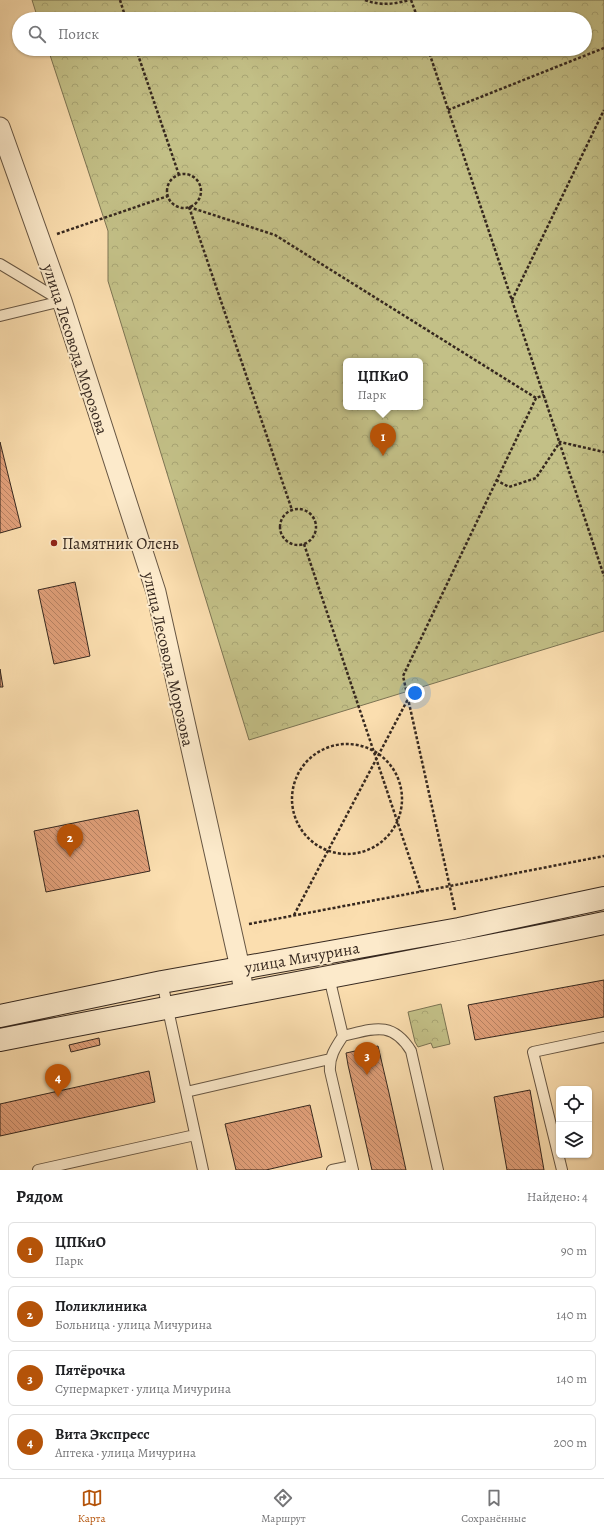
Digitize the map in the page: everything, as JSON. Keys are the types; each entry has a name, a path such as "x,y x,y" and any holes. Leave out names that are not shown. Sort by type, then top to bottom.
{"street":[{"name":"улица Лесовода Морозова","path":"0,127 62,301 156,592 240,968 244,993"},
{"name":"улица Мичурина","path":"0,1016 162,982 459,928 604,898"},
{"name":"улица Мичурина","path":"0,1040 167,1006 463,952 604,923"}],"lane":[{"path":"0,264 62,301"},
{"path":"0,316 62,301"},
{"path":"329,977 343,1036"},
{"path":"162,982 203,1170"},
{"path":"332,1170 352,1168 330,1071 330,1059 343,1036 374,1029 386,1029 397,1034 404,1040 411,1050 438,1170"},
{"path":"562,1170 533,1052 604,1037"},
{"path":"186,1092 330,1059"},
{"path":"38,1170 195,1135"}],"path":[{"path":"120,0 124,12"},
{"path":"365,0 384,4 410,0 415,12"},
{"path":"592,53 604,48"},
{"path":"138,56 179,175"},
{"path":"430,56 604,576"},
{"path":"448,110 584,56"},
{"path":"512,300 604,110"},
{"path":"185,174 192,176 200,185 201,192 199,198 189,207 183,208 176,206 171,202 168,196 167,190 169,183 173,178 179,175 185,174"},
{"path":"40,240 168,196"},
{"path":"189,207 275,235 536,398 544,396"},
{"path":"189,207 292,510"},
{"path":"459,928 403,676 536,398"},
{"path":"496,480 509,487 536,478 560,442"},
{"path":"560,442 604,452"},
{"path":"299,509 306,511 312,515 315,521 316,528 314,535 310,541 304,544 289,544 280,533 279,526 281,519 286,513 292,510 299,509"},
{"path":"304,544 421,892"},
{"path":"293,916 408,699"},
{"path":"350,744 362,746 379,754 394,770 402,790 401,813 398,823 383,842 363,853 351,855 339,854 317,846 301,829 295,818 292,806 292,794 297,777 307,762 316,754 327,748 338,745 350,744"},
{"path":"231,927 604,856"}],"green space":[{"path":"32,0 604,0 604,631 249,740 108,281 108,231 50,56 592,56 592,12 36,12"},
{"path":"441,1004 450,1044 433,1048 431,1043 418,1047 415,1042 408,1012"}],"building":[{"path":"0,442 21,527 0,533"},
{"path":"75,582 90,656 54,664 38,590"},
{"path":"0,669 3,687 0,687"},
{"path":"138,810 150,871 46,892 34,831"},
{"path":"604,980 604,1017 475,1040 468,1005"},
{"path":"99,1038 100,1045 71,1052 69,1045"},
{"path":"378,1046 406,1170 372,1170 348,1065 346,1053"},
{"path":"149,1071 155,1102 0,1136 0,1104"},
{"path":"530,1090 544,1170 507,1170 494,1097"},
{"path":"310,1105 322,1157 266,1170 236,1170 225,1124"}],"place":[{"name":"ЦПКиО","path":"383,456"},
{"name":"Памятник Олень","path":"54,543"},
{"name":"Поликлиника","path":"70,857"},
{"name":"Пятёрочка","path":"367,1075"},
{"name":"Вита Экспресс","path":"58,1097"}]}
